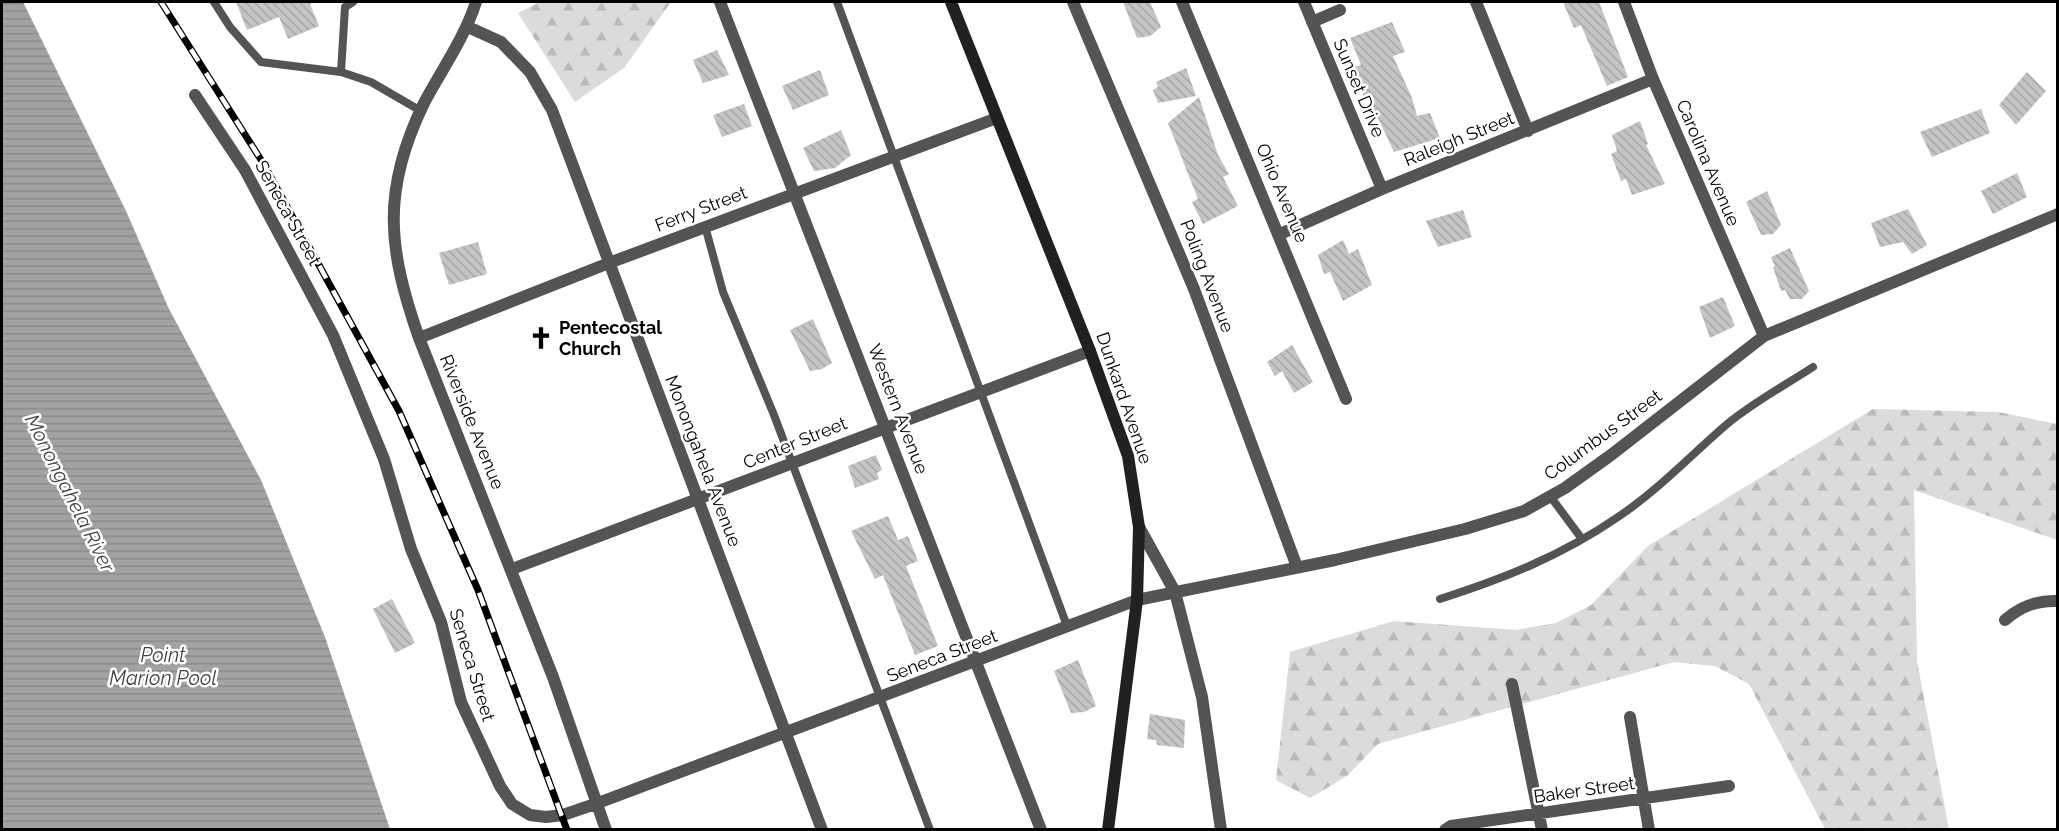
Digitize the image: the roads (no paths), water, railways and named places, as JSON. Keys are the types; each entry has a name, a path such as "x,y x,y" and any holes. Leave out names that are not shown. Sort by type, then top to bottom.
{"main road":[{"name":"Dunkard Avenue","path":"951,2 1090,351 1128,456 1139,527 1137,600 1108,830"}],"street":[{"path":"468,27 476,2"},
{"name":"Western Avenue","path":"720,2 796,192 1041,830"},
{"name":"Poling Avenue","path":"1073,2 1194,289 1297,567"},
{"name":"Ohio Avenue","path":"1182,2 1347,399"},
{"name":"Sunset Drive","path":"1304,2 1382,189"},
{"path":"1476,2 1528,131"},
{"name":"Carolina Avenue","path":"1624,2 1653,79 1764,336"},
{"path":"1312,22 1340,10"},
{"name":"Riverside Avenue","path":"468,27 421,111 404,151 395,194 393,238 401,285 513,569 606,830"},
{"name":"Monongahela Avenue","path":"468,27 501,42 530,72 552,110 822,830"},
{"name":"Raleigh Street","path":"1280,234 1382,189 1653,79"},
{"name":"Seneca Street","path":"195,95 245,170 333,334 384,459 411,549 441,622 461,702 500,786 512,804 530,815 546,817 562,815 598,804 881,699 1137,600"},
{"name":"Ferry Street","path":"420,338 705,226 997,118"},
{"name":"Columbus Street","path":"1137,600 1465,529 1524,511 1611,455 1764,336 2058,214"},
{"name":"Center Street","path":"513,569 698,500 885,426 1090,351"},
{"path":"1139,527 1175,592 1202,697 1221,830"},
{"path":"2005,620 2019,608 2035,602 2058,601"},
{"path":"1512,684 1542,830"},
{"path":"1630,717 1646,800 1648,830"},
{"name":"Baker Street","path":"1444,830 1451,826 1646,800 1729,786"}],"lane":[{"path":"214,2 230,27 261,62 341,72 371,82 421,111"},
{"path":"341,72 343,4 353,2"},
{"path":"837,2 1067,626"},
{"path":"705,226 723,291 930,830"},
{"path":"1440,599 1511,576 1619,517 1727,424 1813,367"},
{"path":"1550,496 1582,539"}],"water":[{"name":"Point Marion Pool","path":"2,2 23,2 126,211 169,309 261,480 325,637 390,829 2,829"}],"railway":[{"path":"161,2 263,163 399,411 478,590 567,830"}],"place":[{"name":"Pentecostal Church","path":"541,338"}],"water label":[{"name":"Monongahela River","path":"70,493"}]}
